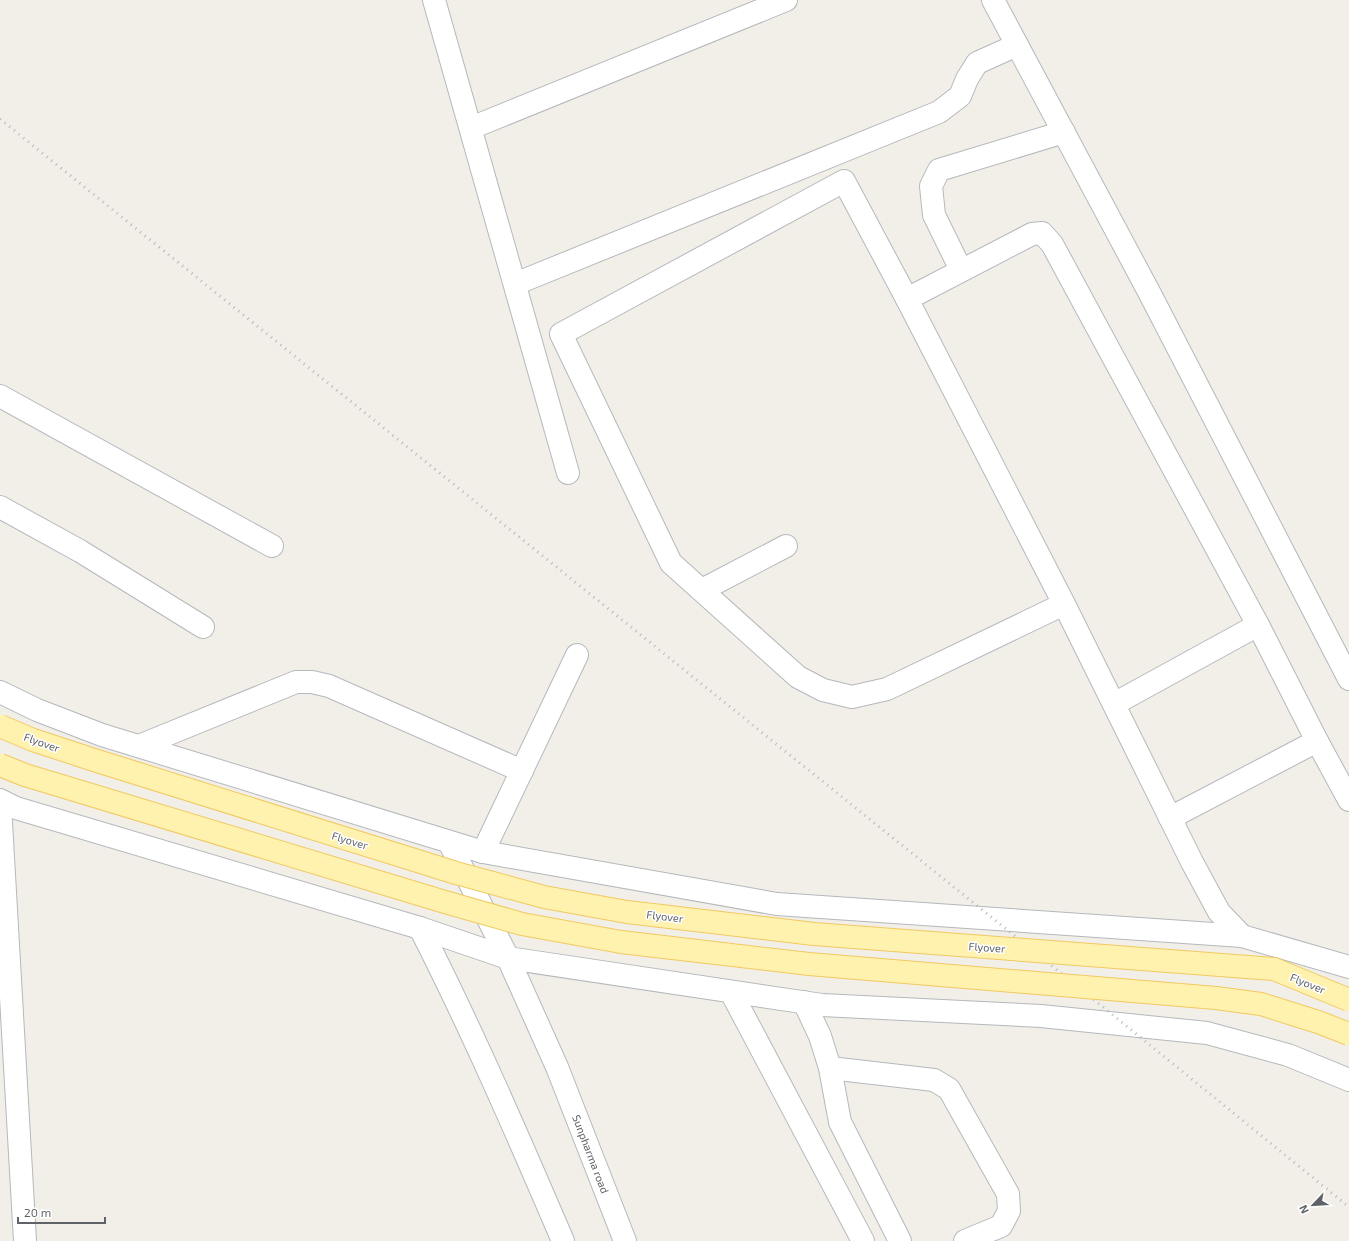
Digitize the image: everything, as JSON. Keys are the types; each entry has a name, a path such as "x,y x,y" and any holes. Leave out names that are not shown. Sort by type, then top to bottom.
{"main road":[{"name":"Flyover","path":"0,726 33,740 116,767 456,873 544,897 627,912 814,934 1274,969 1349,1000"},
{"path":"0,765 25,775 522,924 621,942 809,964 1216,998 1261,1004 1318,1022 1349,1034"}],"street":[{"path":"434,0 568,473"},
{"path":"471,128 786,0"},
{"path":"993,0 1149,292 1349,679"},
{"path":"515,284 939,112 960,96 976,63 1017,45"},
{"path":"961,270 934,215 931,186 939,170 1064,132"},
{"path":"1064,604 887,689 852,697 822,690 798,676 671,563 561,334 844,181 907,299 1064,604 1170,818 1219,912 1242,936"},
{"path":"907,299 1032,234 1042,233 1052,244 1258,625 1349,800"},
{"path":"0,396 272,546"},
{"path":"0,507 80,551 203,627"},
{"path":"702,590 786,546"},
{"path":"1114,704 1258,625"},
{"path":"483,852 577,655"},
{"path":"140,746 296,682 312,682 329,686 522,771"},
{"path":"0,692 37,710 102,734 483,852 777,904 1242,936 1349,967"},
{"path":"1170,818 1317,741"},
{"path":"0,800 16,808 420,928 508,958 822,1005 1041,1016 1207,1033 1288,1055 1349,1080"},
{"path":"0,805 25,1241"},
{"name":"Sunpharma road","path":"449,842 508,958 556,1067 625,1241"},
{"path":"420,928 443,972 530,1164 563,1241"},
{"path":"731,992 863,1241"},
{"path":"804,1002 820,1036 830,1068 840,1122 900,1241"},
{"path":"830,1068 934,1080 949,1089 1008,1194 1009,1211 1000,1226 965,1241"}],"railway":[{"path":"0,119 1349,1207"}]}
